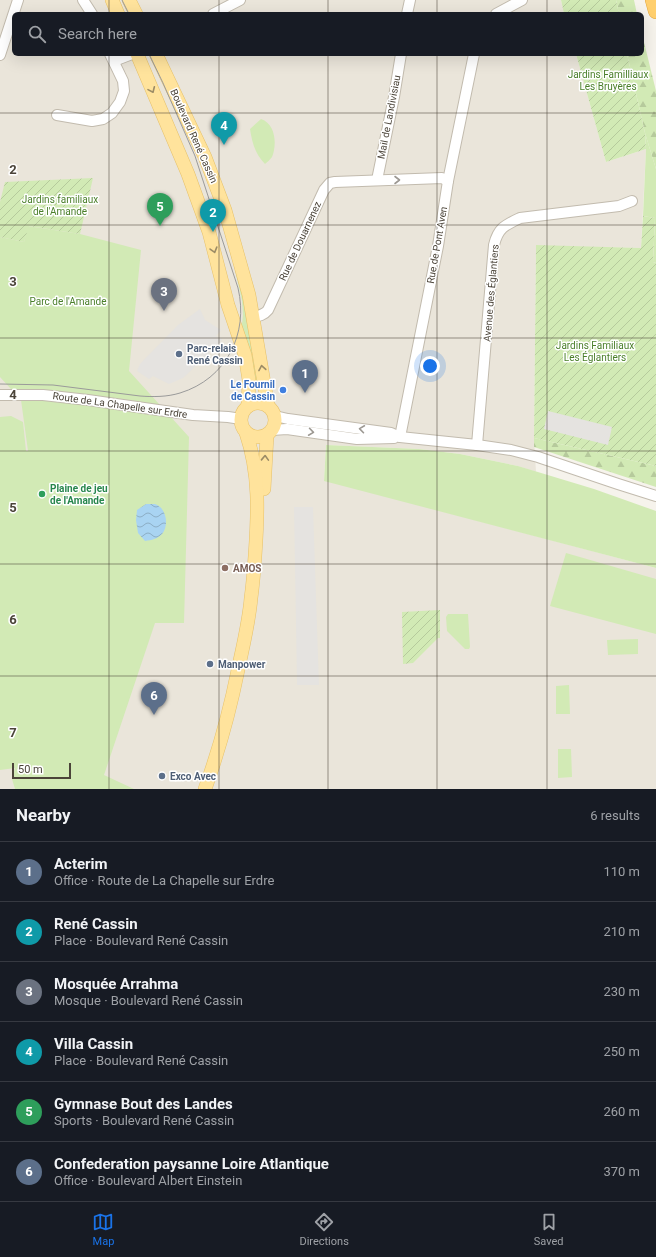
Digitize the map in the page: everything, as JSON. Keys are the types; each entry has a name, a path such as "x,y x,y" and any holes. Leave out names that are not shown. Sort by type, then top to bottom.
{"highway":[{"path":"653,0 656,11"}],"main road":[{"path":"112,0 117,12"},
{"path":"129,0 135,12"},
{"name":"Boulevard René Cassin","path":"138,56 188,174 209,232 228,305 245,355 249,380 248,406"},
{"name":"Boulevard René Cassin","path":"157,56 205,156 215,183 241,266 272,411"},
{"path":"205,789 216,757 231,703 243,648 251,599 258,503 253,457 246,433 242,427 241,419 242,413 248,406 259,403 272,411 275,423 270,433 258,596 251,644 238,703 212,789"},
{"path":"246,433 255,438 261,438 270,433"}],"street":[{"path":"0,55 4,28 18,0"},
{"path":"83,0 91,12"},
{"path":"217,12 240,0"},
{"path":"407,12 410,0"},
{"path":"500,12 522,0"},
{"path":"57,115 92,121 103,119 112,113 120,102 124,91 123,81 112,58 122,56"},
{"name":"Mail de Landivisiau","path":"377,180 401,56"},
{"name":"Rue de Pont Aven","path":"400,437 438,246 448,180 474,56"},
{"name":"Rue de Douarnenez","path":"253,317 261,316 268,310 324,190 330,183 442,178 448,180"},
{"name":"Avenue des Églantiers","path":"478,445 496,235 509,223 520,218 619,206 632,202"},
{"name":"Route de La Chapelle sur Erdre","path":"0,395 43,395 193,415 241,419"},
{"path":"272,411 288,419 391,433 400,437"},
{"path":"270,433 287,429 357,439 390,439 400,437 478,445 510,450 538,457 656,496"}],"shaded area":[{"path":"0,0 561,0 564,12 12,12 12,56 577,56 606,162 646,149 641,248 536,246 534,438 536,472 518,466 460,454 419,449 326,445 324,480 656,568 656,789 0,789"},
{"name":"Parc-relais René Cassin","path":"200,309 205,320 221,330 216,336 222,339 219,344 183,378 169,384 153,376 149,379 137,371 140,364 178,325"},
{"path":"548,411 612,427 608,445 544,429"},
{"path":"294,507 313,507 319,685 297,685"}],"green space":[{"path":"561,0 616,0 619,12 564,12"},
{"path":"616,0 634,0 637,12 619,12"},
{"path":"644,42 656,91 656,169 645,133 627,56 644,56"},
{"name":"Jardins Familliaux Les Bruyères","path":"577,56 627,56 645,133 646,149 606,162"},
{"path":"261,119 270,125 275,141 272,157 265,164 254,148 250,129"},
{"path":"645,133 656,169 656,263 653,262 655,218 643,216 646,149"},
{"name":"Jardins familiaux de l'Amande","path":"93,178 80,234 29,226 24,242 0,237 0,202 5,182"},
{"name":"Jardins Familiaux Les Églantiers","path":"643,216 655,218 653,262 656,263 656,466 534,438 536,245 641,248"},
{"name":"Parc de l'Amande","path":"28,226 80,234 141,250 129,371 189,437 184,623 155,623 104,775 134,789 15,789 12,779 15,768 0,770 0,417 11,416 23,422 26,451 28,451 21,400 0,377 0,237 24,242"},
{"path":"239,269 262,390 253,390 241,333 243,315 242,301 235,270"},
{"path":"534,438 656,466 656,487 534,447"},
{"path":"326,445 419,449 460,454 518,466 594,489 656,511 656,568 324,481"},
{"path":"566,553 656,579 656,634 550,606"},
{"path":"440,610 440,638 438,638 413,663 403,664 402,612"},
{"path":"448,614 468,614 469,649 465,649 447,631 446,617"},
{"path":"638,639 638,654 608,655 607,640"},
{"path":"569,685 570,714 556,714 556,686"},
{"path":"558,749 571,749 572,777 558,778"}],"water":[{"path":"146,504 155,504 162,509 166,518 166,526 160,536 145,541 138,533 136,520 137,510"}],"tram line":[{"path":"122,0 128,12"},
{"path":"0,384 53,385 155,397 170,395 180,393 196,386 210,377 221,366 237,338 241,305 238,288 195,156 150,56"}],"place":[{"name":"Villa Cassin","path":"224,145"},
{"name":"Gymnase Bout des Landes","path":"160,226"},
{"name":"René Cassin","path":"213,232"},
{"name":"Mosquée Arrahma","path":"164,311"},
{"name":"Parc-relais René Cassin","path":"179,354"},
{"name":"Le Fournil de Cassin","path":"283,390"},
{"name":"Acterim","path":"305,393"},
{"name":"Plaine de jeu de l'Amande","path":"42,494"},
{"name":"AMOS","path":"225,568"},
{"name":"Manpower","path":"210,664"},
{"name":"Confederation paysanne Loire Atlantique","path":"154,715"},
{"name":"Exco Avec","path":"162,776"}]}
